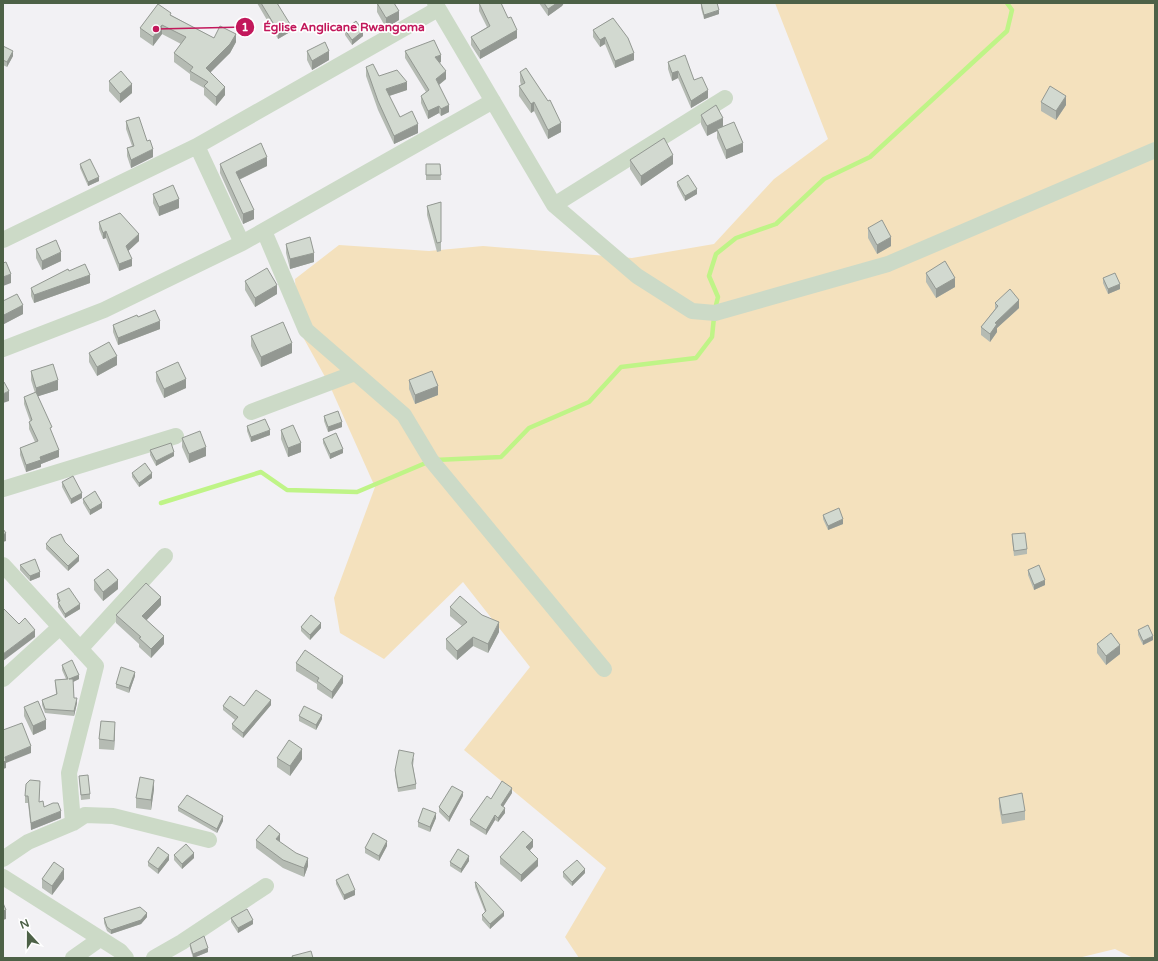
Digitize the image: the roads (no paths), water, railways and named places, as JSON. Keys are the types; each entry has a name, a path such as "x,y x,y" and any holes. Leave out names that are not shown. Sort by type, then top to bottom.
{"street":[{"path":"3,240 197,146 437,6 554,206 637,276 692,311 715,313 888,264 1155,150"},
{"path":"554,206 725,98"},
{"path":"3,349 104,310 242,243 493,101"},
{"path":"197,146 242,243"},
{"path":"264,231 306,330 404,415 431,460 604,669"},
{"path":"251,412 355,373"},
{"path":"3,489 176,436"},
{"path":"80,649 165,556"},
{"path":"3,565 96,666 69,773 73,823"},
{"path":"3,679 60,627"},
{"path":"3,859 28,842 73,823 85,815 113,816 209,840"},
{"path":"3,878 120,951 126,958"},
{"path":"154,958 182,942 266,886"},
{"path":"73,958 100,939"}],"waterway":[{"path":"715,309 718,297 709,276 716,254 736,238 776,224 824,179 870,157 1007,31 1012,10 1007,3"},
{"path":"435,460 501,457 529,428 589,402 621,367 696,358 712,337 714,317"},
{"path":"161,503 261,472 287,490 357,492 428,462"}],"place":[{"name":"Église Anglicane Rwangoma","path":"156,29"}]}
